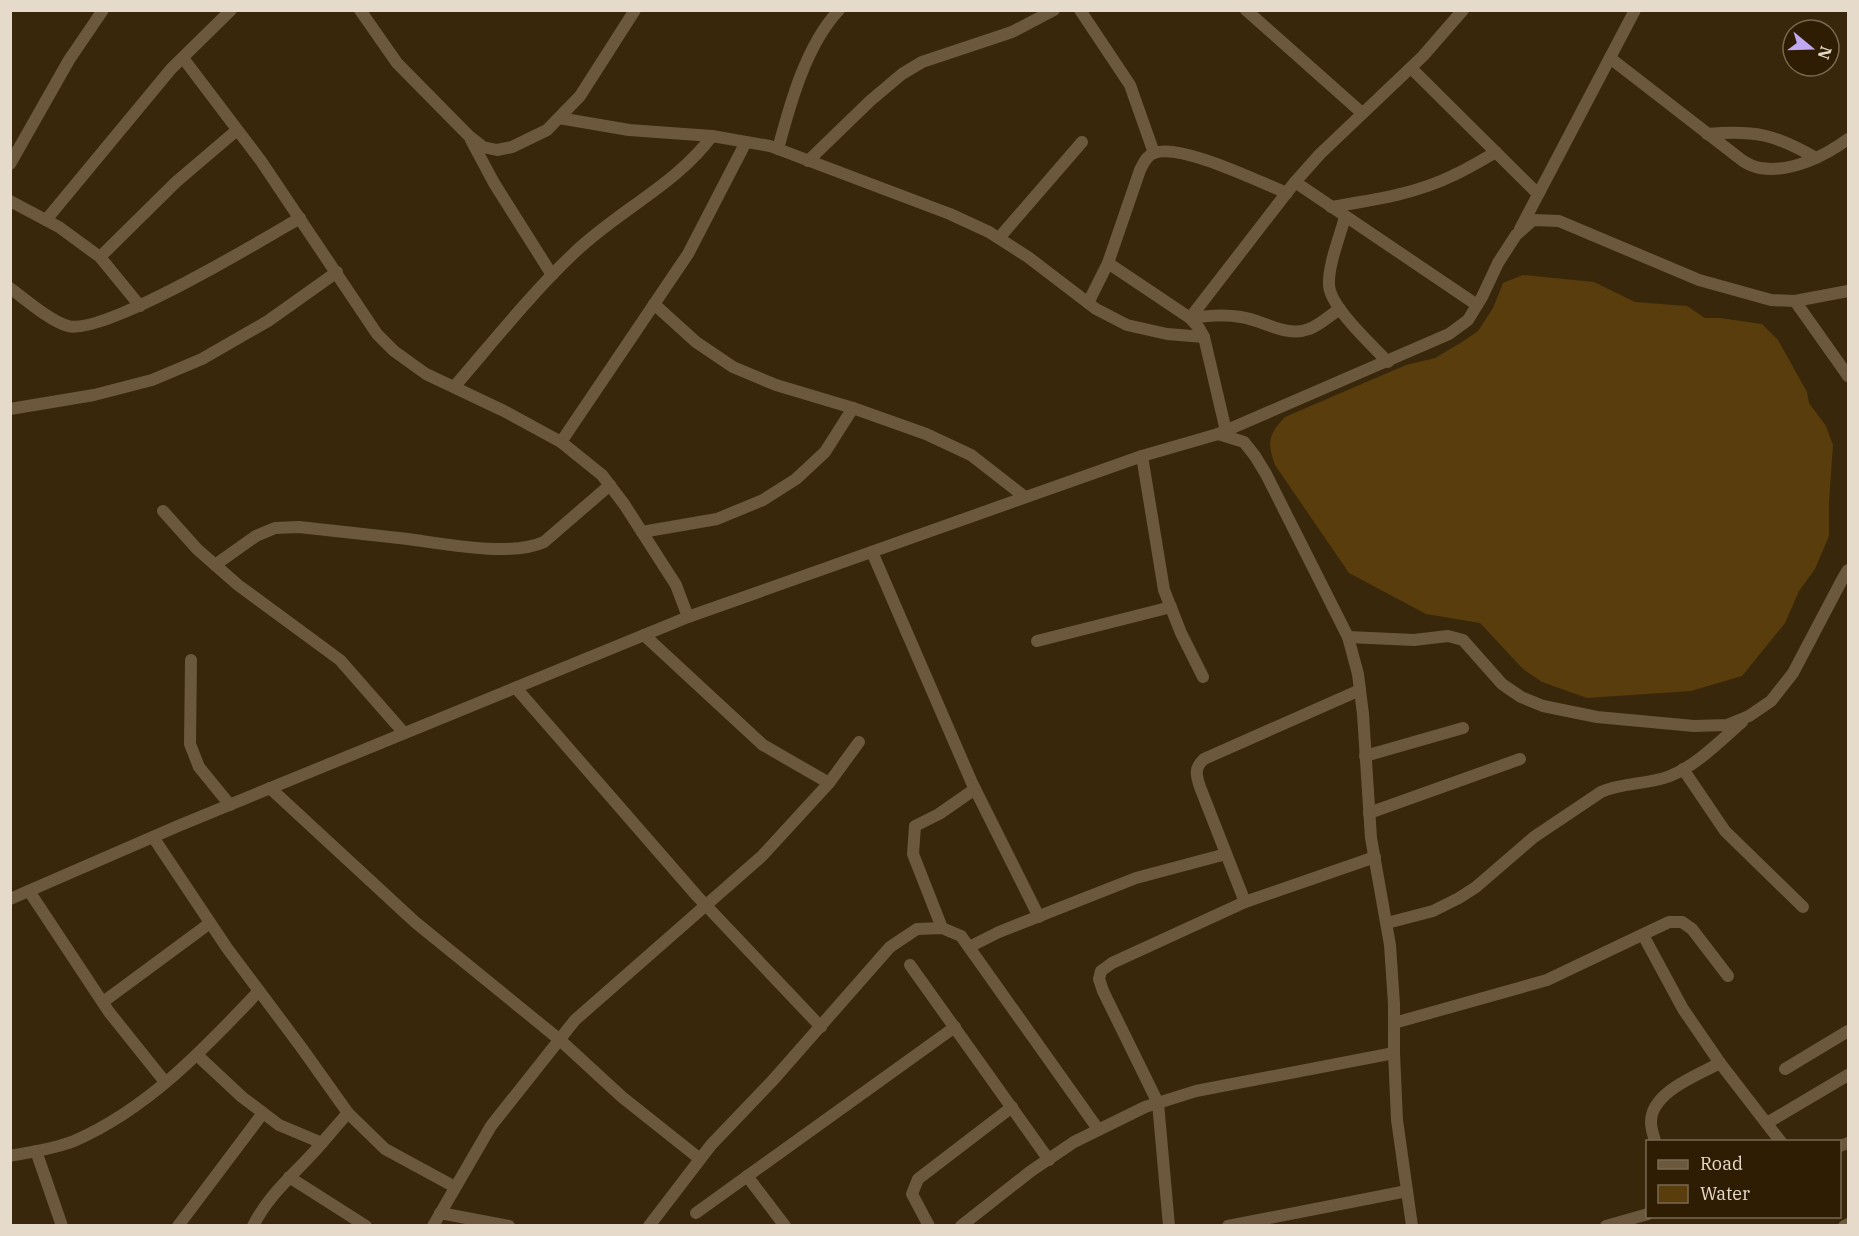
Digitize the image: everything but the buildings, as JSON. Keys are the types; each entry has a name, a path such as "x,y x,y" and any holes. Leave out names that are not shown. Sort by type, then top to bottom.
{"street":[{"path":"10,164 69,60 103,10"},
{"path":"46,220 183,58 231,10"},
{"path":"360,10 397,63 469,136 483,147 497,150 512,147 547,130 559,118 580,96 634,10"},
{"path":"778,149 788,112 809,57 839,10"},
{"path":"808,160 870,101 915,66 1012,32 1054,10"},
{"path":"1080,10 1130,85 1154,153"},
{"path":"1246,10 1362,114"},
{"path":"1190,318 1295,182 1320,154 1411,68 1463,10"},
{"path":"10,899 270,788 688,617 1142,456 1222,433 1449,334 1468,320 1477,305 1635,10"},
{"path":"183,58 300,218 377,334 394,351 426,374 504,411 561,442 603,475 676,585 688,617"},
{"path":"1610,58 1743,161 1759,168 1777,168 1816,158 1837,148 1848,139"},
{"path":"1411,68 1538,194"},
{"path":"559,118 629,130 712,136 778,149 950,214 999,238 1111,318 1127,325 1167,334 1204,337"},
{"path":"100,257 176,182 237,130"},
{"path":"1707,134 1736,131 1756,132 1790,144 1816,158"},
{"path":"469,136 494,183 552,275"},
{"path":"454,387 573,253 605,225 684,167 712,136"},
{"path":"561,442 688,254 746,142"},
{"path":"999,238 1082,142"},
{"path":"1088,303 1108,263 1140,170 1146,159 1154,153 1167,151 1187,153 1287,193"},
{"path":"1331,207 1389,198 1414,190 1454,175 1496,152"},
{"path":"1295,182 1477,305"},
{"path":"10,201 59,227 100,257 140,306"},
{"path":"1346,217 1331,271 1329,285 1332,297 1388,362"},
{"path":"10,288 68,326 81,327 140,306 222,264 300,218"},
{"path":"1516,235 1533,220 1559,221 1699,280 1771,300 1795,301 1848,291"},
{"path":"1108,263 1190,318 1199,328 1204,337 1222,433"},
{"path":"10,409 94,395 152,380 202,358 268,321 337,273"},
{"path":"1795,301 1848,376"},
{"path":"654,304 696,342 733,367 776,385 853,408 926,434 971,455 1025,498"},
{"path":"1190,318 1221,315 1243,317 1297,332 1309,329 1340,309"},
{"path":"642,532 717,519 763,500 796,479 825,452 853,408"},
{"path":"1222,433 1244,442 1256,456 1348,637 1360,690 1369,813 1387,923 1392,975 1397,1120 1413,1226"},
{"path":"1142,456 1162,582 1181,633 1203,677"},
{"path":"215,565 256,536 276,528 299,527 462,546 510,549 533,547 544,542 610,485"},
{"path":"163,511 196,549 238,585 340,660 404,733"},
{"path":"872,552 975,789 1039,916"},
{"path":"1387,923 1433,911 1460,898 1534,837 1601,792 1611,787 1670,776 1701,757 1770,701 1794,673 1848,570"},
{"path":"1037,641 1171,607"},
{"path":"644,635 763,745 829,783"},
{"path":"1348,637 1414,640 1448,636 1463,640 1502,684 1521,697 1543,706 1597,717 1694,726 1727,725 1749,716"},
{"path":"191,660 190,744 199,767 230,805"},
{"path":"516,688 705,904 820,1027"},
{"path":"1245,902 1198,780 1197,765 1204,759 1360,690"},
{"path":"1365,756 1463,728"},
{"path":"433,1226 491,1126 576,1020 762,856 829,783 859,742"},
{"path":"1369,813 1520,759"},
{"path":"1683,769 1725,831 1803,907"},
{"path":"270,788 415,922 560,1040 622,1097 700,1160"},
{"path":"942,928 913,854 915,826 939,814 975,789"},
{"path":"153,837 210,923 348,1113 385,1149 455,1187"},
{"path":"969,947 999,932 1136,878 1226,854"},
{"path":"1169,1226 1158,1103 1103,991 1098,979 1101,971 1112,963 1245,902 1375,857"},
{"path":"29,891 103,1002 165,1082"},
{"path":"1394,1023 1522,989 1547,980 1670,922 1682,922 1692,929 1728,976"},
{"path":"103,1002 210,923"},
{"path":"649,1226 700,1160 890,947 917,929 942,928 961,936 1098,1129"},
{"path":"1643,935 1683,1009 1720,1063 1780,1140"},
{"path":"910,965 1049,1160"},
{"path":"10,1155 73,1142 135,1107 197,1055 259,991"},
{"path":"696,1213 955,1027"},
{"path":"1785,1069 1848,1031"},
{"path":"961,1226 1049,1160 1098,1129 1158,1103 1196,1091 1394,1053"},
{"path":"197,1055 242,1097 279,1125 322,1143"},
{"path":"1654,1140 1650,1122 1659,1099 1667,1092 1720,1063"},
{"path":"1767,1123 1848,1075"},
{"path":"929,1226 912,1194 918,1179 1012,1107"},
{"path":"178,1226 263,1113"},
{"path":"253,1226 261,1209 348,1113"},
{"path":"36,1151 62,1226"},
{"path":"747,1176 785,1226"},
{"path":"289,1177 366,1226"},
{"path":"1228,1226 1407,1191"},
{"path":"440,1213 509,1226"},
{"path":"1606,1226 1646,1214"},
{"path":"1844,1226 1848,1224"}],"water":[{"path":"1523,275 1594,282 1635,302 1687,306 1705,318 1762,324 1778,340 1807,392 1809,403 1826,426 1833,445 1829,536 1815,569 1799,591 1785,623 1742,676 1691,691 1587,698 1542,682 1523,669 1480,623 1426,614 1349,573 1275,465 1270,444 1272,434 1285,417 1406,365 1435,358 1462,342 1478,331 1493,308 1503,283"}]}
